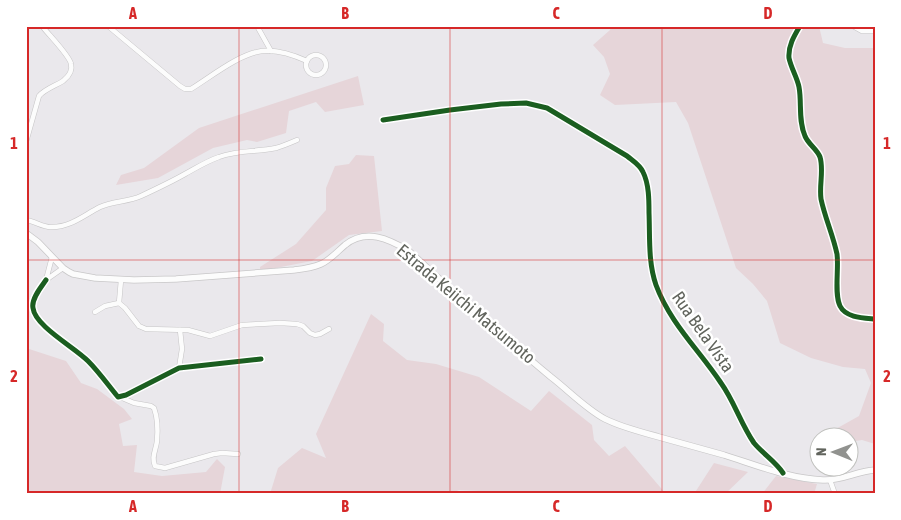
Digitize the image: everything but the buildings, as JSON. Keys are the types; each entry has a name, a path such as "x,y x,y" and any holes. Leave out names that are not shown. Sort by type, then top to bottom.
{"main road":[{"name":"Estrada Keiichi Matsumoto","path":"26,234 38,242 63,268 73,274 121,280 246,275 294,270 321,264 357,238 364,236 383,238 409,251 518,348 588,407 605,418 646,433 783,473 807,478 830,480 875,470"}],"street":[{"path":"26,142 39,96 65,79 72,68 70,60 42,26"},
{"path":"108,26 180,86 189,90 243,56 271,51 291,54 307,60"},
{"path":"257,26 271,51"},
{"path":"800,26 792,39 790,58 799,88 801,117 805,136 819,156 822,164 821,196 837,253 837,282 840,305 843,310 857,317 875,319"},
{"path":"852,26 862,31 875,31"},
{"path":"315,55 322,57 326,63 324,70 318,74 311,73 307,68 307,60 315,55"},
{"name":"Rua Bela Vista","path":"383,120 526,102 547,108 627,156 637,164 643,171 647,183 650,255 655,283 661,298 679,328 721,382 753,441 779,466 783,473"},
{"path":"26,220 48,227 71,223 108,204 141,196 219,157 234,152 275,148 297,140"},
{"path":"46,280 52,257"},
{"path":"63,268 46,280 38,291 32,304 32,309 39,321 86,360 118,397 154,408 158,429 153,460 155,466 165,468 214,454 238,454"},
{"path":"118,303 121,280"},
{"path":"95,312 105,306 118,303 126,308 139,326 146,329 194,331 210,336 242,325 297,324 315,335 329,329"},
{"path":"179,368 182,349 180,330"},
{"path":"118,397 126,395 179,368 260,359"},
{"path":"830,480 835,494"}],"shaded area":[{"path":"611,26 796,26 788,41 786,58 796,87 798,118 803,140 818,162 818,200 833,251 835,302 840,312 849,318 875,322 875,444 858,441 858,428 838,428 859,416 871,383 865,369 843,367 811,358 780,343 767,301 736,268 688,123 676,102 615,105 600,95 610,74 604,57 593,45 610,30"},
{"path":"803,26 819,26 823,43 845,48 875,48 875,316 849,311 843,305 840,287 839,252 824,194 823,159 821,152 807,133 802,87 793,58 794,45"},
{"path":"358,76 364,105 325,112 316,102 289,111 286,133 257,142 247,140 213,148 158,178 116,185 121,175 144,168 199,128"},
{"path":"356,155 374,156 382,231 349,235 312,261 260,271 260,267 296,244 326,210 326,188 335,166 349,164"},
{"path":"371,314 384,324 383,341 407,360 436,364 479,377 531,411 549,391 592,425 594,440 609,456 625,446 666,494 538,494 459,490 450,494 270,494 278,468 302,448 326,458 316,434"},
{"path":"26,348 66,361 81,383 97,389 124,409 132,419 119,424 123,446 137,445 134,472 162,476 206,472 217,459 225,467 220,494 26,494"},
{"path":"714,463 748,472 725,494 694,494"},
{"path":"776,476 817,484 814,494 762,494"}],"cycle path":[{"path":"800,26 790,45 789,58 799,87 803,130 806,139 820,157 822,172 821,199 837,254 838,301 846,313 861,318 875,319"},
{"path":"383,120 450,110 526,103 547,108 636,163 643,172 648,187 653,276 662,299 677,324 726,390 754,443 783,473"},
{"path":"46,280 33,301 35,315 56,336 82,355 118,397 126,395 179,368 261,359"}]}
